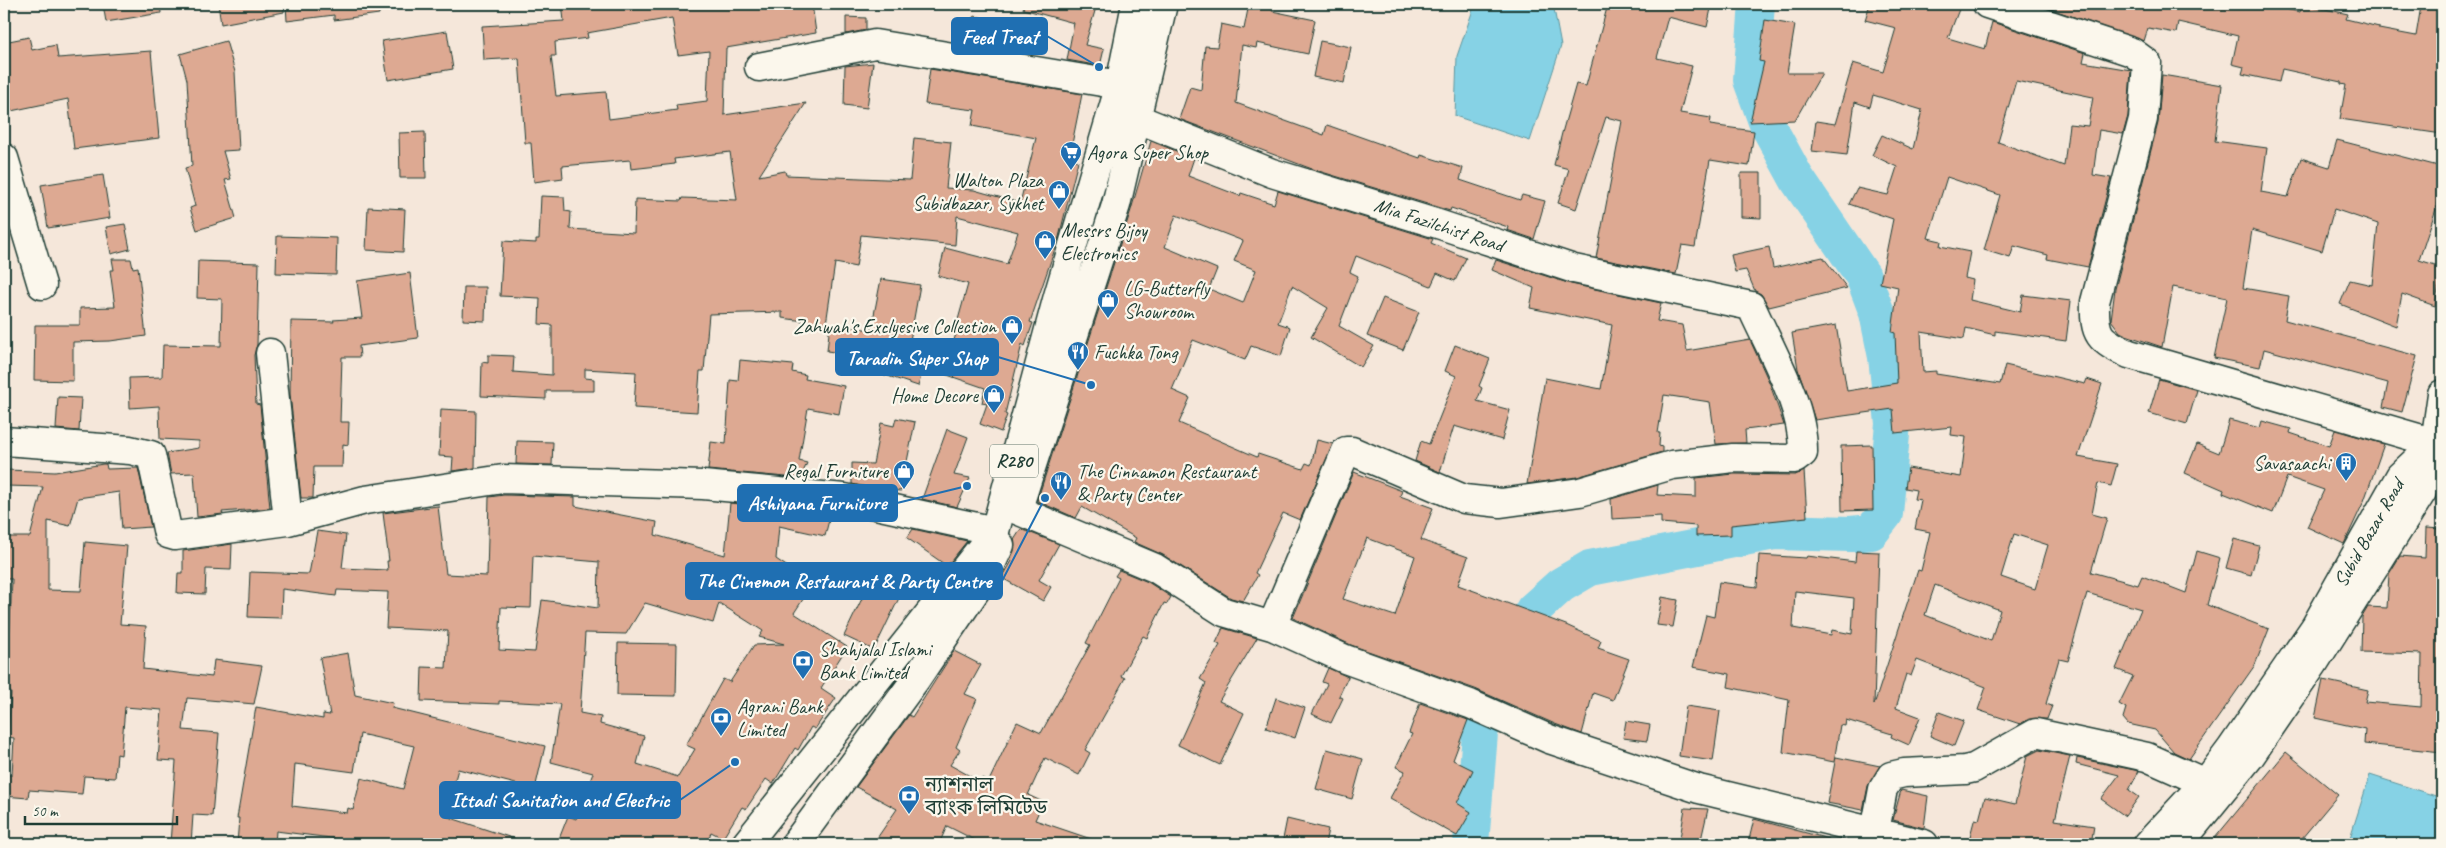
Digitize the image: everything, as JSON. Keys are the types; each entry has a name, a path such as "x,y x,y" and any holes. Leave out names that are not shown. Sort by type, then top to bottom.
{"street":[{"name":"R280","path":"746,844 995,531 1058,296 1120,85 1136,4"},
{"name":"R280","path":"795,844 916,679 986,575 1017,510 1116,205 1163,4"},
{"path":"1988,4 2132,52 2146,63 2143,119 2095,302 2095,324 2105,343 2128,354 2440,444 2442,394"},
{"path":"759,67 875,44 1120,85"},
{"name":"Mia Fazilchist Road","path":"1136,118 1272,173 1438,224 1574,269 1751,306 1792,399 1803,442 1803,453 1795,459 1733,458 1672,465 1580,492 1501,503 1464,499 1346,450 1272,626"},
{"path":"4,158 42,284"},
{"path":"270,353 288,521"},
{"path":"4,441 130,450 151,455 168,534 175,536 288,521 365,500 503,479 703,485 844,498 995,531"},
{"name":"Subid Bazar Road","path":"2179,844 2203,816 2213,786 2315,627 2400,476 2440,444"},
{"path":"1017,510 1155,568 1224,612 1272,626 1345,659 1470,704 1549,740 1699,789 1924,844"},
{"path":"1876,831 1883,789 1891,776 1904,773 1974,768 2036,733 2147,757 2213,786"},
{"name":"Subid Bazar Road","path":"2148,844 2213,786"}],"water":[{"path":"1475,4 1537,4 1554,9 1561,46 1530,141 1455,116 1457,56"},
{"path":"2370,775 2442,798 2442,844 2348,844"}],"building":[{"path":"103,4 160,4 161,13 106,22"},
{"path":"218,4 284,4 284,12 221,24"},
{"path":"286,4 379,4 379,14 334,20 334,15 287,21"},
{"path":"562,4 812,4 816,33 726,48 724,115 806,103 759,176 785,171 786,175 910,180 914,138 951,142 946,188 974,190 1020,203 1036,138 972,126 975,110 925,104 930,69 1082,94 1069,159 1078,161 1059,237 1030,322 1033,323 1025,346 1022,344 1005,414 1007,415 1001,432 980,424 987,404 982,403 985,388 924,367 918,386 870,370 874,358 827,351 830,324 871,330 881,279 920,285 909,346 948,358 958,328 956,327 968,284 938,276 945,248 1007,264 1018,232 957,216 955,245 861,235 856,267 835,263 826,324 782,318 782,312 709,314 704,371 700,371 697,412 634,408 636,372 585,369 585,378 594,379 594,391 546,391 546,399 481,396 482,362 488,363 488,355 514,356 513,372 552,375 552,325 539,324 540,298 500,296 503,241 536,243 536,239 539,239 541,196 564,197 565,211 571,212 570,229 634,233 635,199 681,201 682,198 737,200 730,152 674,159 675,164 631,169 630,160 562,166 563,178 534,182 531,143 525,143 519,58 484,60 482,26 564,21","holes":["672,18 678,55 709,51 707,101 676,105 677,110 609,119 606,92 556,96 551,56 556,56 555,42 588,38 587,33"]},
{"path":"1024,4 1097,4 1085,45 1104,49 1100,66 1067,60 1074,23 1023,9"},
{"path":"1249,4 1274,4 1272,11 1315,20 1308,54 1257,43 1256,48 1242,45 1236,103 1324,135 1327,125 1420,158 1421,155 1463,168 1460,180 1520,200 1522,195 1545,201 1534,239 1507,230 1508,227 1451,208 1450,211 1312,169 1179,119 1190,87 1201,90 1205,46 1217,47 1221,24 1244,29"},
{"path":"1608,4 1712,4 1707,27 1668,17 1657,58 1692,66 1680,113 1711,118 1710,125 1754,131 1749,166 1710,160 1695,247 1682,245 1676,274 1596,258 1622,121 1606,117 1576,209 1558,203 1569,169 1554,165 1562,133 1576,84 1586,86"},
{"path":"1870,4 1961,4 1948,38 1985,49 1992,22 2085,53 2083,62 2131,70 2128,116 2123,134 2099,130 2093,175 2111,178 2088,267 2047,259 2048,255 2014,246 2010,258 1984,250 2000,195 1947,177 1928,238 1941,241 1940,246 1970,252 1965,278 1973,280 1970,300 2020,312 2023,295 2071,301 2066,341 1995,331 1995,335 1966,328 1964,339 1921,332 1923,372 1936,371 1936,374 2000,384 2005,365 2085,384 2087,379 2102,384 2078,457 2117,464 2111,486 2098,483 2092,514 2107,518 2091,572 2138,585 2142,576 2186,593 2197,551 2220,558 2207,605 2269,629 2255,665 2189,759 2174,752 2155,730 2128,724 2123,718 2126,708 2119,704 2133,676 2116,669 2141,609 2087,593 2068,661 2059,659 2046,704 2052,706 2047,719 2029,719 2020,724 1978,710 1986,687 1917,660 1911,676 1906,674 1896,708 1920,717 1909,745 1891,737 1892,734 1846,720 1845,726 1840,725 1834,762 1783,752 1789,700 1728,687 1730,674 1693,667 1706,615 1714,617 1719,582 1757,587 1759,555 1806,558 1807,556 1855,562 1856,551 1879,552 1874,705 1918,570 1921,571 1930,532 1915,529 1921,500 1914,499 1916,490 1905,488 1908,468 1961,477 1966,437 1951,435 1952,427 1895,433 1893,409 1815,420 1798,369 1792,333 1836,325 1847,391 1897,383 1895,333 1892,332 1898,287 1880,283 1893,219 1849,204 1857,188 1888,195 1897,167 1872,155 1882,135 1913,149 1922,110 1873,95 1870,107 1855,102 1847,155 1812,151 1816,121 1835,124 1853,63 1883,72 1896,28 1865,20","holes":["2016,81 2093,97 2088,126 2069,124 2064,166 1998,142","2014,534 2048,545 2035,589 2001,577","1935,585 2000,610 1991,641 1925,615","1795,591 1854,598 1852,634 1832,630 1831,635 1793,628"]},
{"path":"2036,4 2259,4 2300,12 2302,4 2348,14 2346,19 2379,27 2379,29 2416,36 2421,6 2442,9 2442,134 2340,119 2346,85 2341,84 2341,82 2282,69 2279,82 2242,74 2244,67 2232,64 2238,36 2178,22 2176,33 2148,28 2144,41"},
{"path":"974,16 1001,21 996,48 968,44"},
{"path":"846,17 866,18 866,30 846,34"},
{"path":"1765,20 1795,25 1787,73 1822,73 1795,120 1750,122 1764,62 1759,61"},
{"path":"447,31 453,69 388,80 382,41"},
{"path":"29,37 32,50 56,45 58,58 151,51 159,138 74,149 68,99 11,111 4,76 4,42"},
{"path":"226,41 235,72 239,150 223,151 231,179 225,180 236,218 197,230 190,208 195,206 185,168 192,166 187,80 180,54"},
{"path":"1320,41 1351,47 1344,83 1313,77"},
{"path":"873,63 867,108 844,105 845,66"},
{"path":"2162,75 2222,85 2215,141 2267,148 2261,192 2288,197 2301,158 2329,167 2337,140 2442,167 2442,186 2439,200 2419,260 2442,267 2435,306 2402,294 2396,326 2340,304 2350,280 2372,285 2378,224 2334,209 2322,251 2252,230 2243,288 2289,296 2285,320 2417,356 2402,412 2383,407 2388,383 2264,349 2260,367 2214,358 2227,298 2173,287 2162,347 2120,332 2111,320 2115,289 2158,123"},
{"path":"425,132 426,178 400,178 399,133"},
{"path":"1151,141 1194,158 1188,176 1240,196 1241,193 1274,204 1278,191 1433,239 1431,243 1466,258 1455,281 1437,273 1431,286 1356,256 1350,272 1358,276 1339,326 1374,346 1361,367 1311,337 1328,308 1292,286 1278,323 1290,327 1281,356 1251,346 1245,360 1193,340 1172,390 1190,398 1179,423 1257,457 1258,454 1303,469 1306,463 1311,465 1317,440 1333,444 1300,520 1283,513 1255,573 1258,575 1243,601 1231,598 1163,555 1134,542 1136,538 1082,507 1076,518 1037,501 1131,210","holes":["1176,215 1243,241 1234,261 1256,270 1243,303 1209,289 1217,269 1165,247"]},
{"path":"1741,173 1761,173 1761,218 1741,217"},
{"path":"103,175 110,218 48,228 41,185"},
{"path":"368,207 405,209 403,252 366,250"},
{"path":"125,224 130,249 111,254 106,227"},
{"path":"277,236 337,238 336,275 276,273"},
{"path":"1769,247 1773,268 1823,257 1847,288 1769,307 1761,294 1755,291 1746,270 1735,272 1731,255"},
{"path":"112,259 131,259 133,268 138,267 146,336 110,341 73,342 73,381 34,380 35,325 80,325 80,308 115,307 110,270 114,270"},
{"path":"1496,260 1571,284 1661,303 1657,321 1682,325 1687,351 1750,340 1770,384 1784,425 1745,430 1746,443 1716,444 1710,402 1664,395 1658,433 1660,433 1659,446 1662,447 1662,452 1577,477 1527,484 1545,378 1601,389 1612,325 1530,308 1534,288 1492,270"},
{"path":"198,261 259,263 257,345 254,355 256,404 260,405 270,508 222,512 223,514 197,517 194,473 171,474 167,453 199,448 199,441 160,439 159,406 130,408 129,378 162,377 163,345 221,346 222,299 197,298"},
{"path":"410,273 418,338 359,346 360,357 342,357 340,422 349,422 348,445 343,444 342,467 314,467 313,498 301,498 290,394 291,321 334,322 333,320 362,318 357,281"},
{"path":"464,287 486,287 485,321 463,320"},
{"path":"1383,298 1419,312 1403,350 1367,336"},
{"path":"1455,345 1490,359 1479,386 1482,388 1477,401 1510,410 1502,440 1454,426 1440,472 1415,461 1421,441 1429,444 1456,376 1445,371"},
{"path":"740,360 793,365 792,372 806,375 805,379 844,386 839,414 808,408 799,461 807,463 804,470 809,473 808,479 708,470 711,442 726,444 730,380 738,381"},
{"path":"2159,379 2197,390 2187,424 2149,413"},
{"path":"58,397 81,398 79,431 56,429"},
{"path":"441,409 476,411 475,468 452,471 453,457 439,456"},
{"path":"896,418 915,422 901,491 882,490 852,484 852,463 873,464 881,423 894,426"},
{"path":"2229,420 2260,428 2262,421 2291,429 2290,433 2329,446 2335,430 2384,444 2364,501 2344,544 2307,527 2324,490 2287,477 2273,513 2223,493 2224,490 2185,473 2197,444 2219,453"},
{"path":"947,429 968,437 954,475 970,478 957,507 922,499"},
{"path":"517,441 553,442 552,465 516,464"},
{"path":"1872,445 1873,510 1842,511 1841,446"},
{"path":"106,464 107,469 138,468 151,527 122,529 119,492 78,498 70,526 48,521 48,590 81,591 85,542 127,546 120,624 146,626 143,669 212,677 214,660 262,666 254,704 187,698 183,730 219,733 212,816 193,815 191,844 170,844 176,761 158,760 162,710 125,707 121,755 117,754 115,778 84,776 82,794 29,790 28,798 4,796 4,775 12,775 14,738 8,737 11,692 4,692 4,642 9,643 12,579 4,579 4,537 30,537 43,487 6,486 7,470 55,472"},
{"path":"1804,471 1807,517 1731,525 1731,535 1696,536 1696,526 1661,523 1661,516 1612,519 1611,499 1658,485 1657,495 1696,497 1696,478 1734,474 1795,475"},
{"path":"1354,472 1402,491 1400,496 1433,508 1421,540 1468,557 1458,585 1566,625 1601,641 1598,648 1629,659 1613,700 1593,693 1582,734 1475,689 1351,645 1293,618","holes":["1367,538 1415,556 1395,616 1343,599"]},
{"path":"504,495 575,497 575,506 657,522 655,535 725,555 730,503 802,510 830,516 825,536 779,526 776,559 813,584 794,613 847,647 821,688 836,698 815,729 811,727 798,750 795,748 773,784 766,779 746,809 742,807 723,838 711,832 707,844 557,844 568,816 576,819 593,773 551,762 560,704 499,701 499,704 421,701 422,667 446,668 448,631 386,628 388,592 337,590 336,596 282,589 281,618 248,617 250,572 309,574 317,531 346,535 342,568 388,570 387,561 389,561 383,513 438,506 446,574 487,576 489,497","holes":["533,556 599,562 598,608 542,600 535,652 499,650 501,607 531,608","645,603 713,623 719,603 763,631 759,637 784,644 754,645 730,682 723,679 686,745 695,749 678,777 637,764 644,736 600,724 601,717 580,713 585,633 626,634"]},
{"path":"2426,528 2442,529 2442,752 2364,744 2365,729 2315,718 2323,680 2368,690 2365,702 2421,707 2422,654 2361,652 2362,617 2368,607 2387,608 2389,574 2400,556 2425,558"},
{"path":"913,529 967,541 947,566 907,538"},
{"path":"1021,529 1059,544 1039,580 1051,587 1043,601 1002,578 1012,561 1010,560 1014,551 1014,540"},
{"path":"2234,539 2259,546 2251,575 2226,568"},
{"path":"232,544 231,570 206,569 205,594 177,593 178,573 183,573 183,551"},
{"path":"1119,570 1148,582 1171,597 1167,604 1164,603 1147,638 1143,636 1121,676 1125,678 1085,750 1090,753 1079,775 1045,758 1028,795 1043,802 1035,820 1097,841 1097,844 983,844 947,826 939,844 873,844 897,809 856,787 909,715 912,717 954,651 981,665 965,694 977,699 956,747 960,750 950,765 981,782 982,778 989,781 1017,722 1041,733 1090,645 1086,643 1119,578 1115,576"},
{"path":"869,584 899,598 874,650 844,636"},
{"path":"1662,597 1678,600 1673,627 1657,625"},
{"path":"1223,628 1257,638 1219,701 1244,713 1220,765 1178,745 1206,683 1200,679 1220,645 1216,643"},
{"path":"618,643 677,644 676,696 617,695"},
{"path":"348,653 355,695 393,703 392,708 545,746 535,789 458,769 445,816 521,841 521,844 402,844 387,840 386,844 338,844 339,839 276,831 275,844 237,844 239,818 237,818 256,707 323,719 323,714 330,715 320,658","holes":["360,734 414,746 403,789 361,778 353,810 348,808 347,813 292,806 295,764 354,772"]},
{"path":"1328,668 1348,677 1339,696 1343,698 1331,723 1312,714 1327,684 1322,682"},
{"path":"1276,698 1305,708 1295,738 1266,728"},
{"path":"1420,703 1468,720 1453,760 1473,770 1457,803 1471,812 1457,836 1390,798 1405,771 1396,767 1412,734 1409,733"},
{"path":"1686,706 1720,711 1713,761 1679,756"},
{"path":"1939,712 1964,721 1954,746 1930,736"},
{"path":"1626,721 1650,725 1647,741 1623,738"},
{"path":"1327,749 1363,759 1352,799 1316,789"},
{"path":"2039,750 2070,756 2055,820 2094,826 2091,844 2070,844 2044,840 2043,844 1968,844 1974,821 1975,819 1979,820 1985,797 2015,804 2027,756"},
{"path":"2286,752 2338,795 2297,844 2210,844"},
{"path":"1836,757 1880,766 1868,786 1863,810 1827,803"},
{"path":"2077,758 2139,771 2129,790 2139,797 2125,816 2101,799 2119,775 2076,764"},
{"path":"1901,790 1928,796 1924,828 1893,820"},
{"path":"1685,808 1708,809 1700,844 1679,844"},
{"path":"1287,819 1328,829 1325,844 1282,844"},
{"path":"1754,819 1829,839 1829,844 1748,844"}],"waterway":[{"path":"1471,844 1480,733 1496,688 1533,610 1561,585 1590,568 1774,532 1851,534 1871,532 1885,514 1893,423 1886,357 1877,313 1863,276 1797,179 1767,124 1751,80 1757,4"}],"place":[{"name":"Feed Treat","path":"1099,67"},
{"name":"Agora Super Shop","path":"1071,171"},
{"name":"Walton Plaza Subidbazar, Sykhet","path":"1059,210"},
{"name":"Messrs Bijoy Electronics","path":"1045,260"},
{"name":"LG-Butterfly Showroom","path":"1108,319"},
{"name":"Zahwah's Exclyesive Collection","path":"1012,345"},
{"name":"Fuchka Tong","path":"1078,371"},
{"name":"Taradin Super Shop","path":"1091,385"},
{"name":"Home Decore","path":"994,414"},
{"name":"Savasaachi","path":"2346,482"},
{"name":"Ashiyana Furniture","path":"967,486"},
{"name":"Regal Furniture","path":"904,490"},
{"name":"The Cinemon Restaurant & Party Centre","path":"1045,498"},
{"name":"The Cinnamon Restaurant & Party Center","path":"1061,501"},
{"name":"Shahjalal Islami Bank Limited","path":"803,680"},
{"name":"Agrani Bank Limited","path":"721,737"},
{"name":"Ittadi Sanitation and Electric","path":"735,762"},
{"name":"ন্যাশনাল ব্যাংক লিমিটেড","path":"909,815"}]}
